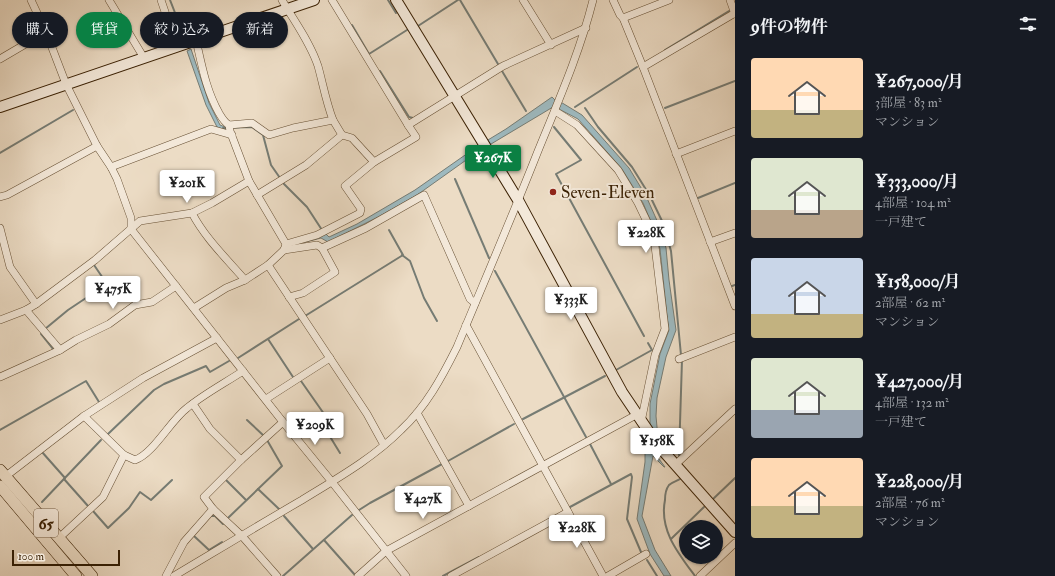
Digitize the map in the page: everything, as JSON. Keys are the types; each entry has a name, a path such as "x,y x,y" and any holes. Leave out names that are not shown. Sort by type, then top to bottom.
{"main road":[{"name":"65","path":"3,473 92,576"},
{"name":"65","path":"0,486 76,576"}],"street":[{"path":"31,0 37,12"},
{"path":"161,0 168,12"},
{"path":"282,0 304,36 318,65 326,102 333,120 342,136 352,138 374,162"},
{"path":"224,31 314,0"},
{"path":"194,308 226,288 245,280 268,266 285,247 317,235 360,213 361,209 345,186 374,162 416,137 332,0"},
{"path":"396,0 486,145 518,200 622,392 641,422 657,444 735,532"},
{"path":"523,0 551,45"},
{"path":"174,576 332,482 370,457 401,430 432,394 445,371 466,325 555,110 586,28 593,0"},
{"path":"613,0 643,67 735,306"},
{"path":"622,18 668,0"},
{"path":"643,67 735,14 730,0"},
{"path":"112,1 144,58"},
{"path":"408,125 504,66 586,28"},
{"path":"1,56 16,48"},
{"path":"52,48 66,84 97,146 111,167 117,180 130,218 131,229 406,576"},
{"path":"0,107 174,48"},
{"path":"188,48 208,87 213,102 230,129 249,181 285,247"},
{"path":"555,110 577,124 618,170 638,203 649,226 653,239 665,329 655,355 641,422"},
{"path":"111,167 211,129 230,129 252,123 269,135 293,128 333,120"},
{"path":"676,154 735,132"},
{"path":"257,195 306,165 342,136"},
{"path":"0,197 7,195 97,146"},
{"path":"0,320 26,310 36,304 95,260 140,221 192,213 249,181"},
{"path":"322,248 366,228 424,195 470,299 475,303"},
{"path":"192,213 214,246 245,280"},
{"path":"0,228 10,268 36,304"},
{"path":"710,242 735,233"},
{"path":"285,247 317,245 322,248 335,272 302,294 289,297"},
{"path":"268,266 367,414 384,445"},
{"path":"0,377 60,350 76,340 109,324 135,305 152,302 176,286"},
{"path":"26,310 60,350"},
{"path":"466,325 602,576"},
{"path":"678,359 735,337"},
{"path":"3,473 84,416 143,378 217,338"},
{"path":"266,399 330,358"},
{"path":"84,416 124,455 134,460 139,458 152,446 186,408 243,371"},
{"path":"193,404 210,429 241,460"},
{"path":"675,465 735,409"},
{"path":"417,413 469,506"},
{"path":"277,576 242,536 213,509 204,497 241,460 283,422"},
{"path":"358,576 386,551 542,465 641,422"},
{"path":"59,538 103,497 124,455"},
{"path":"166,576 184,542 213,509"},
{"path":"451,576 568,512"},
{"path":"700,576 735,543"},
{"path":"608,576 646,554"},
{"path":"622,568 626,576"}],"water":[{"path":"191,49 209,103 220,125 225,127 225,130 217,127 206,105 187,51"},
{"path":"552,97 582,115 629,168 646,196 659,225 666,248 676,330 666,357 657,398 656,416 658,438 654,446 656,455 665,467 653,456 642,516 655,550 671,576 664,576 650,554 637,519 645,462 645,436 650,427 650,404 660,354 669,330 660,249 655,231 643,203 622,169 578,119 553,107 476,153 417,195 380,216 328,242 321,238 291,246 325,233 329,237 357,224 415,190"}],"waterway":[{"path":"170,0 175,12"},
{"path":"388,0 396,13"},
{"path":"418,26 458,0"},
{"path":"460,0 498,64"},
{"path":"665,50 729,11"},
{"path":"352,25 369,54 407,30"},
{"path":"575,107 637,67"},
{"path":"380,71 409,117 413,118"},
{"path":"502,71 526,111"},
{"path":"665,108 735,81"},
{"path":"585,108 598,127 632,167 650,196 663,223 671,251 681,355"},
{"path":"0,153 73,110"},
{"path":"223,128 252,127 263,135 271,165 280,178"},
{"path":"554,127 581,160 556,174 644,336"},
{"path":"455,179 489,258"},
{"path":"282,182 307,207 322,230"},
{"path":"698,198 735,183"},
{"path":"305,316 403,255 389,230"},
{"path":"402,255 410,261 424,298 437,321"},
{"path":"45,329 68,310 107,284 94,265"},
{"path":"495,271 586,437"},
{"path":"238,358 299,319"},
{"path":"42,333 41,334 53,349 52,351"},
{"path":"268,339 293,377"},
{"path":"616,370 652,350 648,343"},
{"path":"680,457 682,360"},
{"path":"108,434 154,390 164,384 206,366 210,372 229,361"},
{"path":"523,419 605,376"},
{"path":"0,430 86,381 99,402"},
{"path":"301,381 336,431 329,435 340,453"},
{"path":"247,420 264,436"},
{"path":"448,461 514,424"},
{"path":"42,502 101,440"},
{"path":"228,518 282,466 267,440"},
{"path":"590,444 611,484"},
{"path":"42,452 65,478"},
{"path":"359,510 442,464"},
{"path":"570,507 631,474 632,477 627,519 641,552"},
{"path":"712,500 735,478"},
{"path":"64,479 88,506"},
{"path":"680,479 670,484 666,490 664,511 665,521 671,541 695,576"},
{"path":"93,511 108,528 129,508 140,492 151,500 172,480"},
{"path":"226,480 246,500"},
{"path":"258,489 279,509"},
{"path":"671,539 704,507"},
{"path":"283,576 352,515"},
{"path":"211,516 215,516 223,524"},
{"path":"284,516 313,549"},
{"path":"194,536 209,550 222,542"},
{"path":"324,540 355,575"},
{"path":"443,576 479,557"},
{"path":"647,560 657,576"}],"place":[{"name":"Seven-Eleven","path":"553,192"}]}
